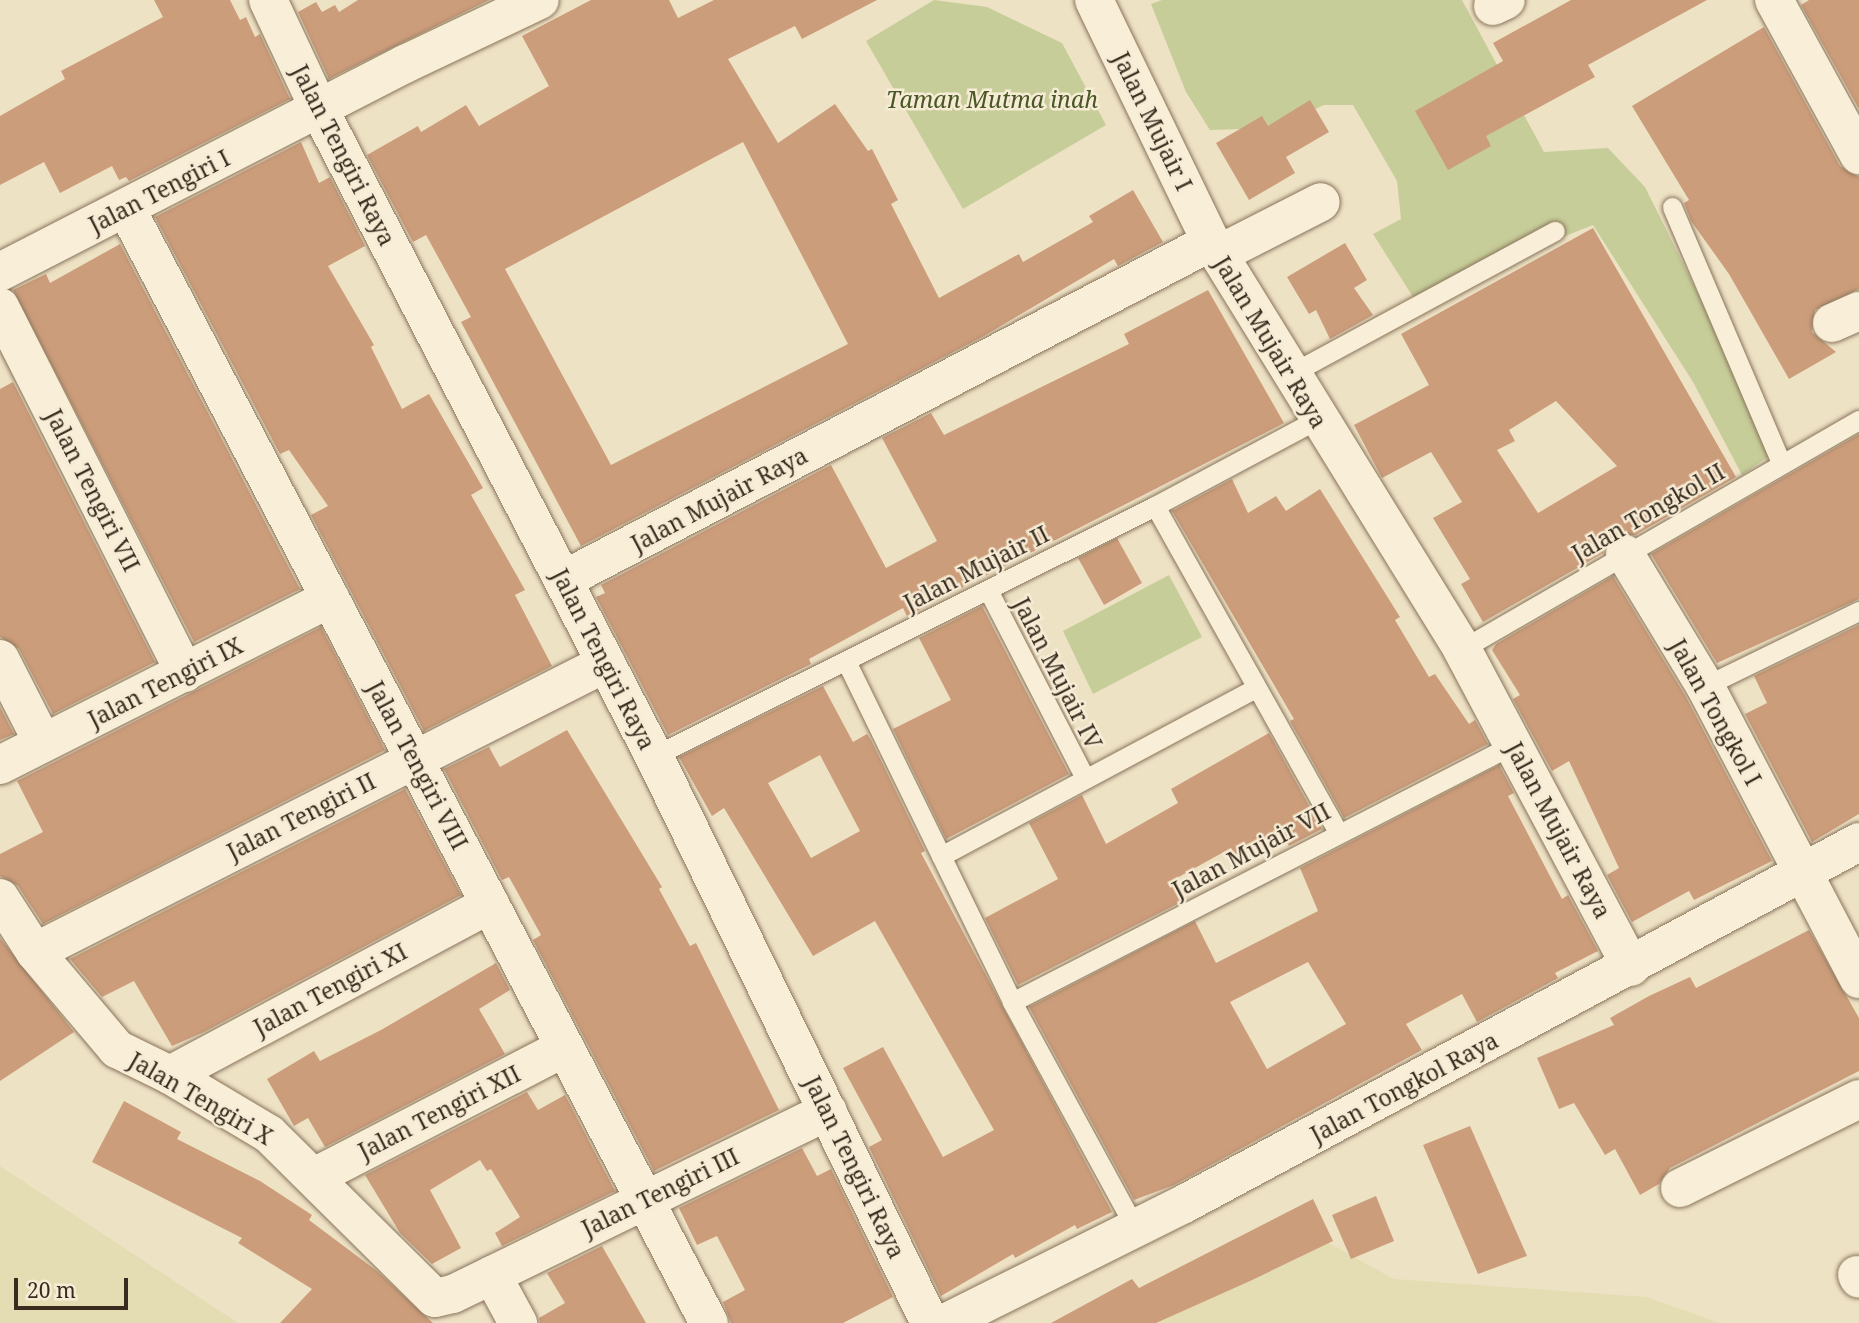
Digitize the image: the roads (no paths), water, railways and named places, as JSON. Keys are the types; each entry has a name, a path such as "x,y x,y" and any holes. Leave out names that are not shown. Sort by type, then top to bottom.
{"street":[{"name":"Jalan Tengiri Raya","path":"268,0 318,109 654,756 930,1323"},
{"path":"318,109 540,0"},
{"name":"Jalan Mujair I","path":"1094,0 1215,248"},
{"path":"1774,0 1859,155"},
{"name":"Jalan Tengiri I","path":"0,272 318,109"},
{"path":"1215,248 1321,202"},
{"name":"Jalan Tengiri VIII","path":"126,208 491,904 562,1049 709,1323"},
{"name":"Jalan Mujair Raya","path":"563,580 1215,248 1290,374 1462,649 1632,967"},
{"name":"Jalan Tengiri VII","path":"0,307 185,673"},
{"name":"Jalan Tongkol I","path":"1625,554 1705,686 1859,979"},
{"name":"Jalan Tengiri IX","path":"0,765 330,598"},
{"path":"0,659 43,743"},
{"name":"Jalan Tengiri II","path":"35,952 606,663"},
{"name":"Jalan Tongkol Raya","path":"945,1323 1135,1228 1632,967 1859,842"},
{"name":"Jalan Tengiri X","path":"0,898 35,952 117,1049 170,1074 269,1134 316,1176 435,1298 492,1275"},
{"name":"Jalan Tengiri XI","path":"170,1074 491,904"},
{"name":"Jalan Tengiri XII","path":"316,1176 562,1049"},
{"path":"1680,1188 1859,1099"},
{"name":"Jalan Tengiri III","path":"492,1275 828,1111"},
{"path":"492,1275 518,1323"}],"lane":[{"path":"1672,207 1781,463"},
{"path":"1290,374 1555,231"},
{"name":"Jalan Mujair II","path":"654,756 1155,506 1318,419"},
{"name":"Jalan Tongkol II","path":"1462,649 1859,420"},
{"path":"1155,506 1338,832"},
{"name":"Jalan Mujair IV","path":"988,590 1085,778"},
{"path":"1705,686 1859,611"},
{"path":"846,661 1012,1002 1135,1228"},
{"path":"941,856 1256,688"},
{"name":"Jalan Mujair VII","path":"1012,1002 1338,832 1514,744"}],"park label":[{"name":"Taman Mutma inah","path":"992,99"}]}
